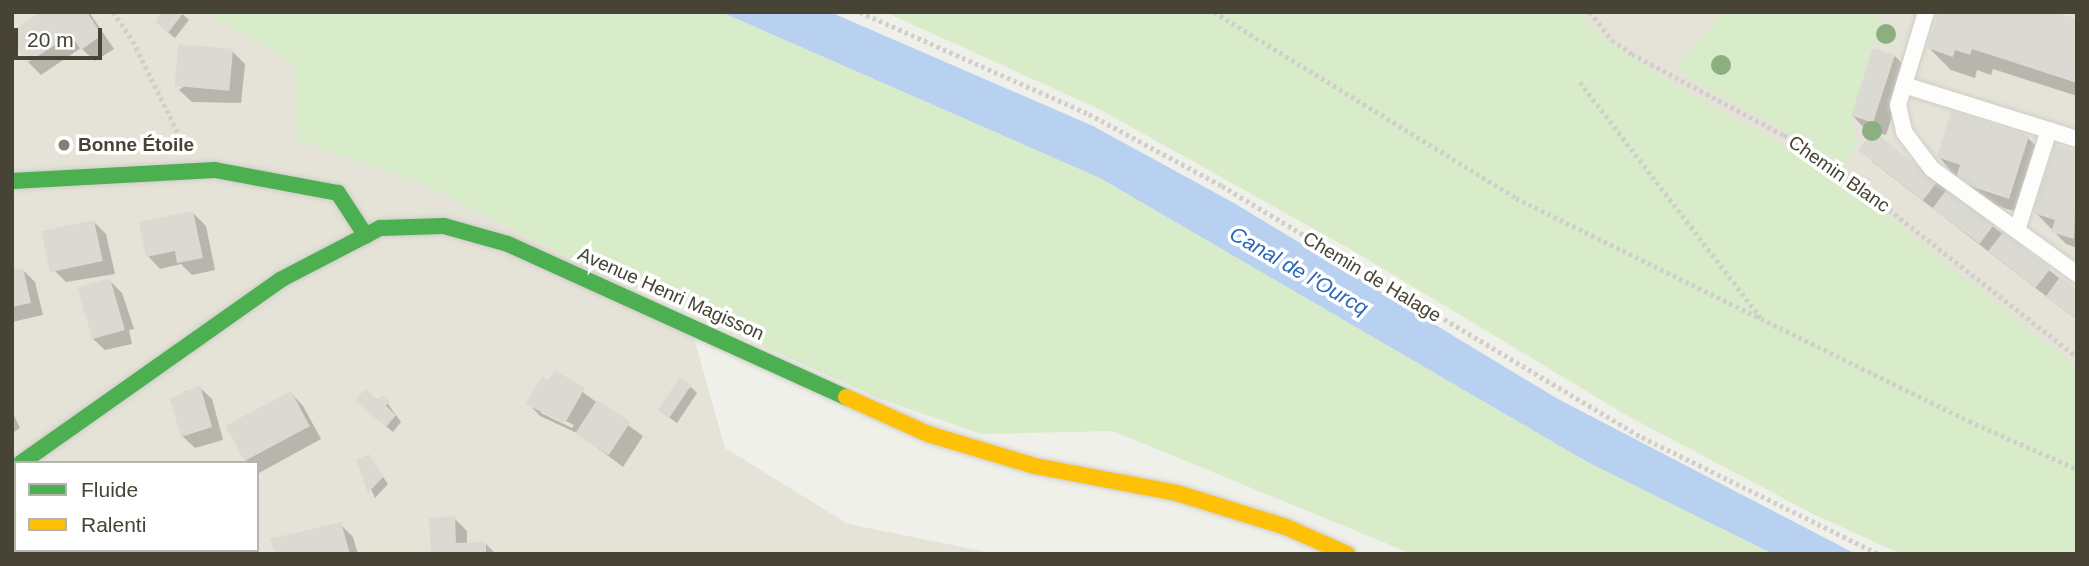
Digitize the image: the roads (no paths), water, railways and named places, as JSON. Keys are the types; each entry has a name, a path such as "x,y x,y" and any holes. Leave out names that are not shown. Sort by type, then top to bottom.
{"main road":[{"path":"12,181 215,170 338,192 366,236"},
{"name":"Avenue Henri Magisson","path":"24,461 280,280 380,228 444,226 508,244 928,434 1035,466 1177,493 1286,527 1347,554"}],"lane":[{"path":"1926,12 1898,105 1904,132 1932,169 2077,274"},
{"path":"1904,85 2077,139"},
{"path":"2017,230 2049,130"}],"water":[{"name":"Canal de l'Ourcq","path":"721,12 830,12 1093,126 1234,203 1558,399 1856,554 1773,554 1589,463 1100,178"}],"place":[{"name":"Bonne Étoile","path":"64,145"}]}
